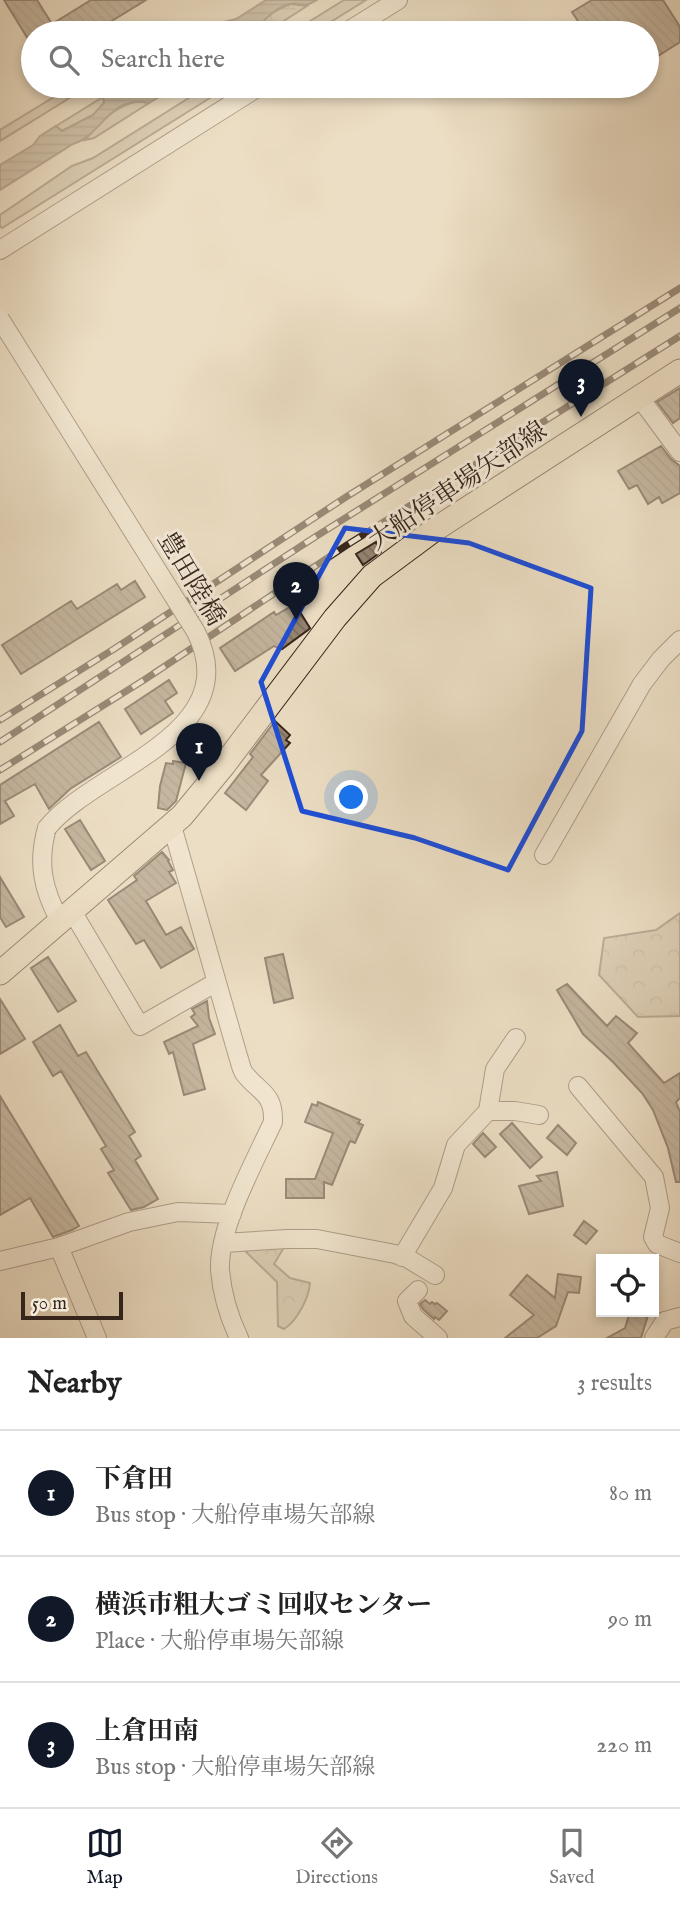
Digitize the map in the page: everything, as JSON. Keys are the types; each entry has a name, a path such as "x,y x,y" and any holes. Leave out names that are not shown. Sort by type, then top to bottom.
{"main road":[{"name":"大船停車場矢部線","path":"0,973 172,826 225,765 328,628 372,576 434,530 680,371"}],"street":[{"path":"364,21 398,0"},
{"path":"0,250 241,98"},
{"name":"豊田陸橋","path":"0,319 196,632 207,658 207,677 202,697 194,713 179,731 69,806 47,828 41,866 52,906 66,916"},
{"path":"640,398 680,452"},
{"path":"544,855 642,684 680,640"},
{"path":"172,826 215,983 244,1073 268,1096 273,1110 272,1122 232,1214 220,1268 224,1296 239,1338"},
{"path":"66,916 140,1026 215,983"},
{"path":"402,1257 443,1188 456,1145 488,1111 495,1069 516,1038"},
{"path":"578,1086 654,1177 660,1208 653,1237 657,1244 680,1254"},
{"path":"488,1111 515,1111 539,1115"},
{"path":"0,1261 59,1248 129,1222 178,1212 232,1214"},
{"path":"224,1244 317,1239 402,1257 435,1275"},
{"path":"59,1248 97,1338"},
{"path":"418,1290 407,1301 414,1316 434,1337"},
{"path":"654,1338 665,1321 680,1317"}],"highlighted area":[{"path":"345,528 469,543 591,588 582,731 508,870 415,838 302,811 261,682"}],"green space":[{"path":"344,0 366,0 332,21 310,21"},
{"path":"290,4 307,6 284,21 263,21 269,14"},
{"path":"52,98 70,98 0,141 0,130"},
{"path":"103,98 104,103 93,115 62,131 56,126"},
{"path":"189,98 210,98 2,228 0,226 0,215 72,166 93,158"},
{"path":"138,101 149,103 94,138 85,140 114,111"},
{"path":"680,913 680,1016 638,1017 599,975 604,938 656,930"},
{"path":"278,1245 283,1249 274,1264 290,1278 310,1283 302,1309 284,1329 278,1326 277,1282 246,1252 249,1248"}],"shaded area":[{"path":"266,0 317,0 305,5 294,3 279,8 264,21 228,21 236,19"},
{"path":"103,98 157,98 149,103 135,102 115,110 83,139 0,190 0,165 33,145 40,136 56,126 62,131 93,115 104,103"}],"building":[{"path":"4,0 37,0 50,21 21,21 21,28"},
{"path":"91,0 146,0 112,21 57,21"},
{"path":"592,0 663,0 680,27 680,42 659,55 659,21 578,21 572,12"},
{"path":"680,388 680,418 673,423 657,402"},
{"path":"661,446 680,466 680,493 662,503 659,497 648,504 637,485 629,489 618,471"},
{"path":"376,542 381,552 363,565 356,554"},
{"path":"135,581 145,597 21,674 2,645 71,601 77,609 117,584 121,590"},
{"path":"295,604 310,628 282,649 274,646 235,671 220,648 274,612 276,615"},
{"path":"169,680 177,693 165,701 173,713 141,734 125,709"},
{"path":"275,721 290,735 286,740 290,743 261,775 268,781 246,810 225,793 253,757 250,754"},
{"path":"99,722 121,757 70,789 49,809 35,784 5,801 14,816 0,824 0,785"},
{"path":"173,761 186,763 176,801 167,810 158,808 160,786 166,763 173,764"},
{"path":"80,820 105,861 91,870 65,829"},
{"path":"162,852 169,860 173,870 169,872 176,883 146,901 166,935 181,927 194,949 161,968 144,940 136,944 108,900 137,880 134,876"},
{"path":"0,877 24,917 6,927 0,917"},
{"path":"283,954 293,998 274,1003 265,958"},
{"path":"48,957 76,1001 58,1012 31,968"},
{"path":"567,984 607,1026 616,1016 637,1033 628,1043 664,1083 680,1073 680,1098 676,1102 680,1112 680,1182 676,1182 668,1148 653,1110 642,1093 583,1034 557,990"},
{"path":"0,999 25,1039 0,1054"},
{"path":"207,1001 215,1034 193,1044 205,1089 184,1095 173,1052 169,1054 164,1042 198,1026 191,1017 195,1014 192,1009"},
{"path":"60,1025 78,1056 86,1052 135,1132 129,1136 141,1156 135,1160 158,1199 144,1207 131,1210 108,1173 114,1170 101,1149 106,1146 61,1071 53,1076 33,1042"},
{"path":"0,1096 79,1226 53,1237 30,1198 0,1215"},
{"path":"318,1102 360,1120 358,1123 363,1125 355,1143 350,1141 332,1185 324,1182 324,1198 286,1198 286,1179 315,1179 333,1133 305,1122 312,1104 317,1106"},
{"path":"512,1123 542,1157 530,1168 500,1134"},
{"path":"558,1125 576,1143 567,1155 547,1138"},
{"path":"483,1133 496,1147 485,1157 473,1144"},
{"path":"557,1172 563,1206 529,1214 519,1186 541,1181 537,1176"},
{"path":"584,1221 597,1231 586,1244 574,1235"},
{"path":"558,1274 581,1277 579,1293 568,1292 556,1326 537,1338 505,1338 534,1315 510,1295 527,1275 555,1298"},
{"path":"425,1300 430,1304 437,1303 447,1311 439,1320 435,1317 434,1319 420,1304"},
{"path":"628,1317 647,1317 641,1338 607,1338 625,1328"}],"railway":[{"path":"0,720 346,497 680,288"},
{"path":"0,742 315,537 680,308"},
{"path":"0,770 144,680 347,545 680,336"}],"place":[{"name":"上倉田南","path":"581,417"},
{"name":"横浜市粗大ゴミ回収センター","path":"296,620"},
{"name":"下倉田","path":"199,781"}]}
